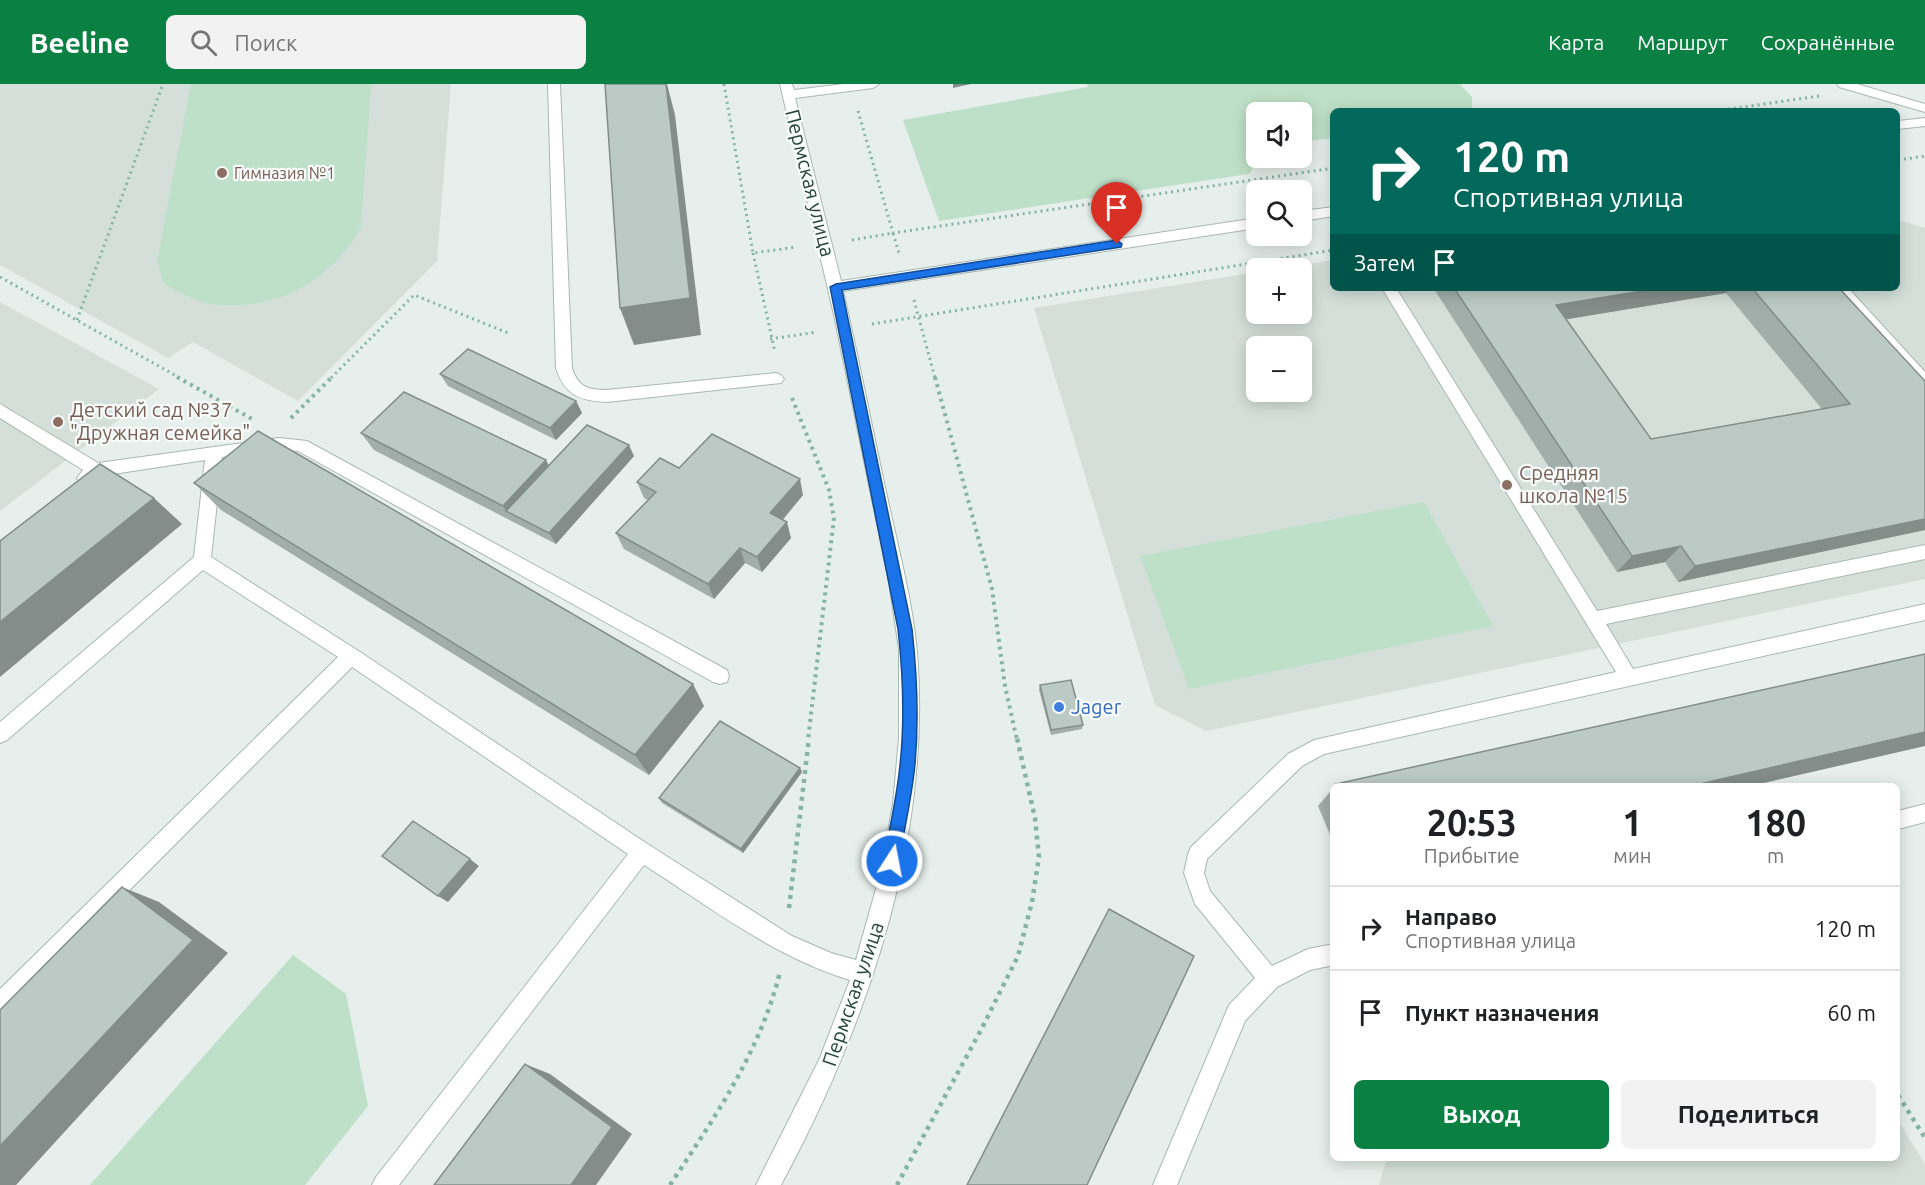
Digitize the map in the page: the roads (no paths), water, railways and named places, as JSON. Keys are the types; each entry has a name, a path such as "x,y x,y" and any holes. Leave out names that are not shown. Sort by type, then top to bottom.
{"street":[{"path":"554,84 564,368 568,384 575,391 592,396 607,396 782,383"},
{"path":"787,90 873,84"},
{"path":"1843,84 1925,108"},
{"name":"Пермская улица","path":"768,1185 824,1077 863,973 887,885 901,814 910,723 909,670 905,629 836,287 787,90"},
{"path":"1900,125 1925,122"},
{"path":"1312,214 1330,212"},
{"path":"836,287 1246,225"},
{"path":"1391,291 1629,678"},
{"path":"1843,291 1925,382"},
{"path":"0,410 96,470"},
{"path":"70,490 96,470 279,444 301,445 720,676"},
{"path":"0,734 202,560 214,452"},
{"path":"1593,619 1925,552"},
{"path":"202,560 351,656 642,852 785,943 830,963 863,973"},
{"path":"1269,979 1203,897 1194,873 1198,854 1295,760 1321,746 1925,612"},
{"path":"0,1004 351,656"},
{"path":"1900,819 1925,813"},
{"path":"384,1185 642,852"},
{"path":"1165,1185 1237,1013 1269,979 1308,960 1330,955"}],"place":[{"name":"Гимназия №1","path":"222,173"},
{"name":"Детский сад №37 \"Дружная семейка\"","path":"58,422"},
{"name":"Средняя школа №15","path":"1507,485"},
{"name":"Jager","path":"1059,707"}]}
